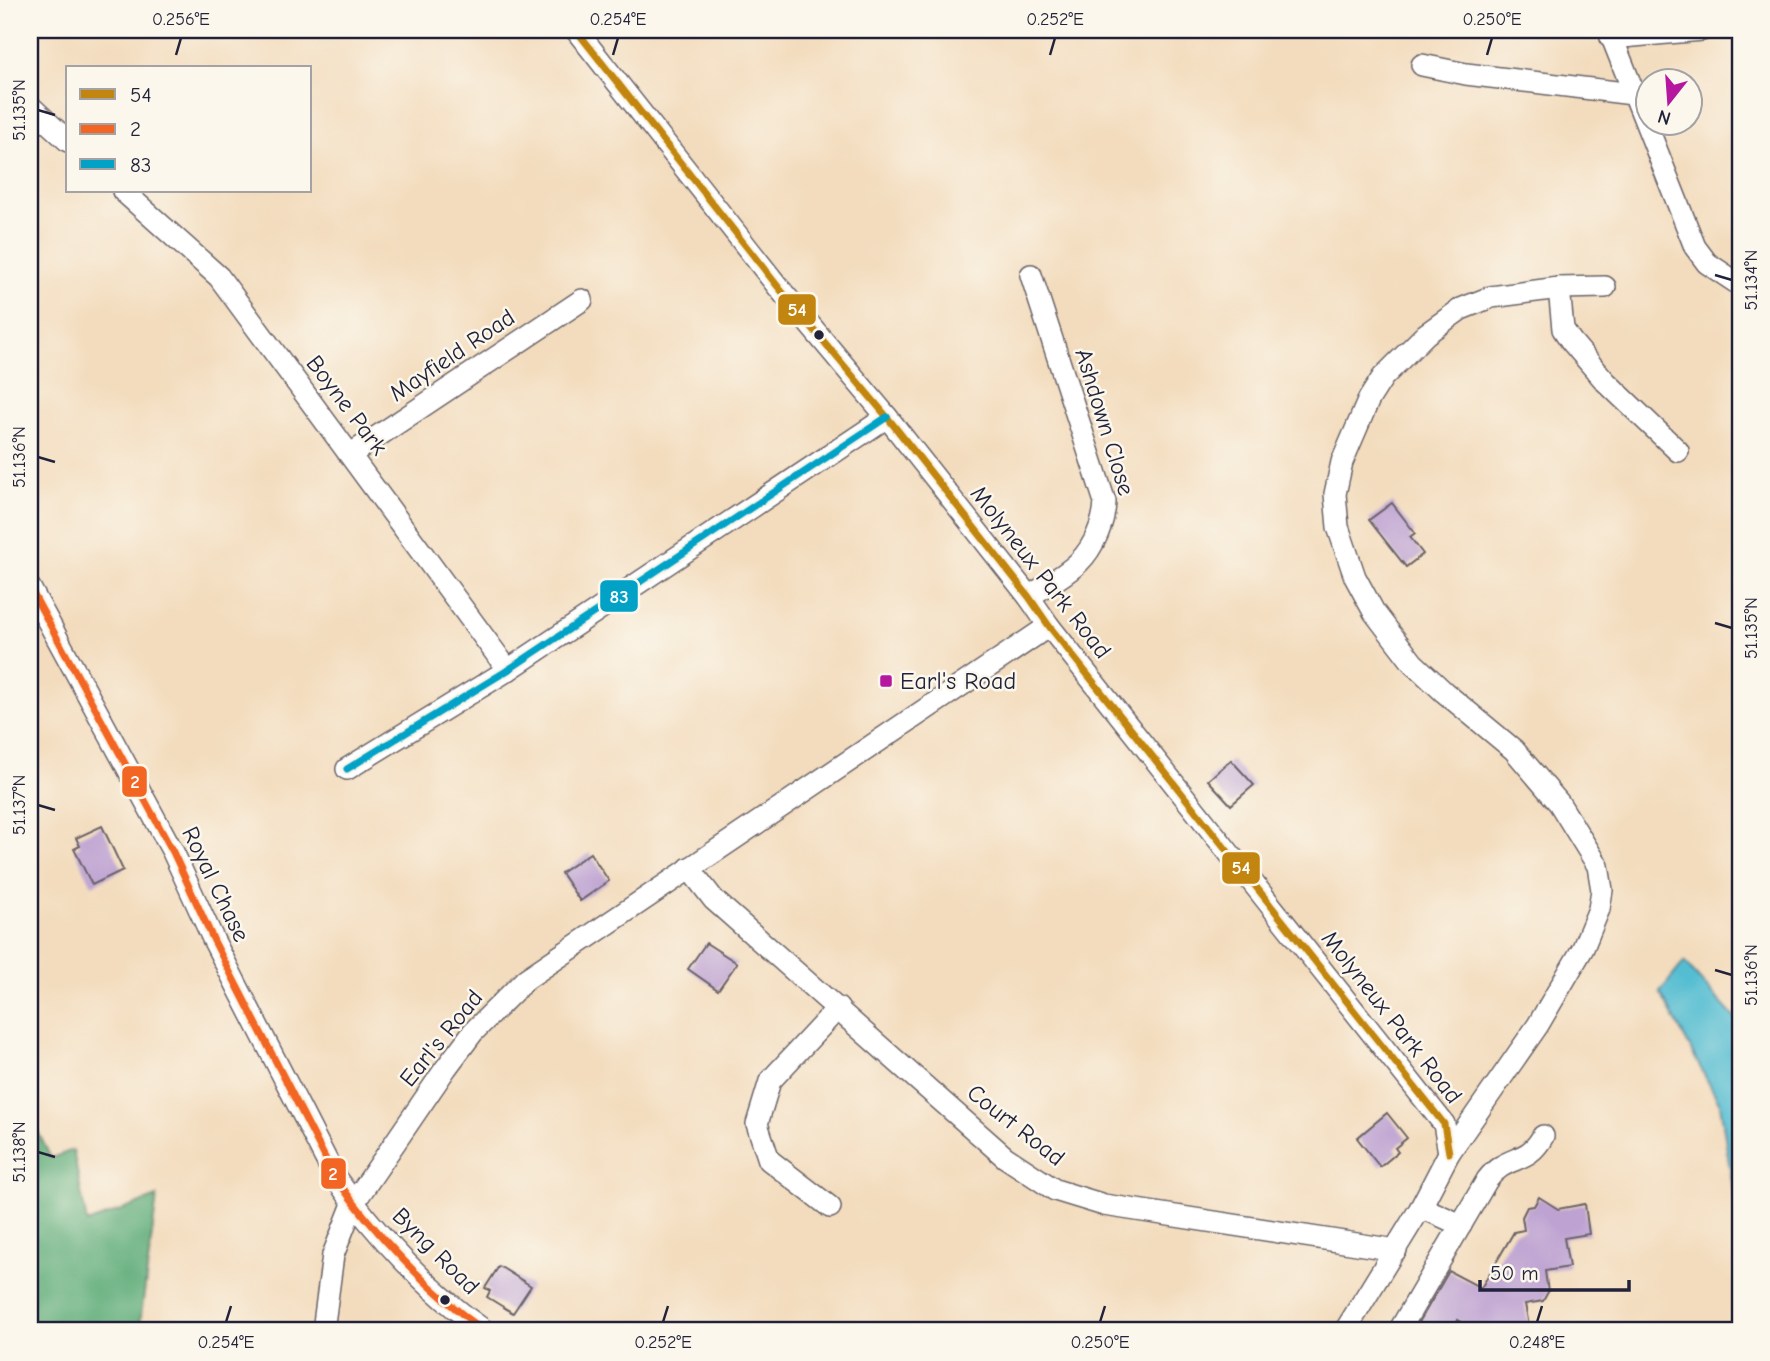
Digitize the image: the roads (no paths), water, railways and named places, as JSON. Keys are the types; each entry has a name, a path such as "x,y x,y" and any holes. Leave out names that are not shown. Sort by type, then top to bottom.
{"street":[{"name":"Molyneux Park Road","path":"576,30 779,288 887,417 1444,1124 1449,1153"},
{"path":"1702,30 1610,34 1695,247 1707,263 1740,285"},
{"path":"1422,65 1466,74 1633,94"},
{"path":"30,106 66,139"},
{"name":"Boyne Park","path":"124,192 219,277 508,670"},
{"name":"Ashdown Close","path":"1029,597 1079,562 1097,535 1104,517 1105,502 1031,275"},
{"path":"1345,1331 1396,1250 1449,1153 1538,1025 1583,948 1599,909 1601,890 1598,866 1559,803 1514,750 1413,663 1374,612 1355,577 1338,527 1335,494 1342,462 1369,399 1383,377 1426,334 1461,309 1491,297 1559,288 1605,287"},
{"path":"1559,288 1563,330 1571,341 1605,381 1678,451"},
{"name":"Mayfield Road","path":"351,454 582,300"},
{"path":"347,769 508,670 887,417"},
{"name":"Royal Chase","path":"30,588 173,852 214,941 308,1127 353,1204"},
{"name":"Earl's Road","path":"323,1331 333,1255 353,1204 473,1032 526,979 1049,626"},
{"name":"Court Road","path":"689,868 714,900 1005,1157 1055,1190 1104,1205 1396,1250"},
{"path":"830,1207 769,1160 757,1124 770,1081 838,1008"},
{"path":"1399,1331 1486,1180 1496,1168 1508,1161 1528,1156 1543,1136"},
{"name":"Byng Road","path":"353,1204 425,1282 485,1331"},
{"path":"1421,1207 1461,1225"}],"water":[{"path":"1684,962 1740,1024 1740,1235 1720,1104 1660,992"}],"place":[{"name":"Earl's Road","path":"886,681"}]}
